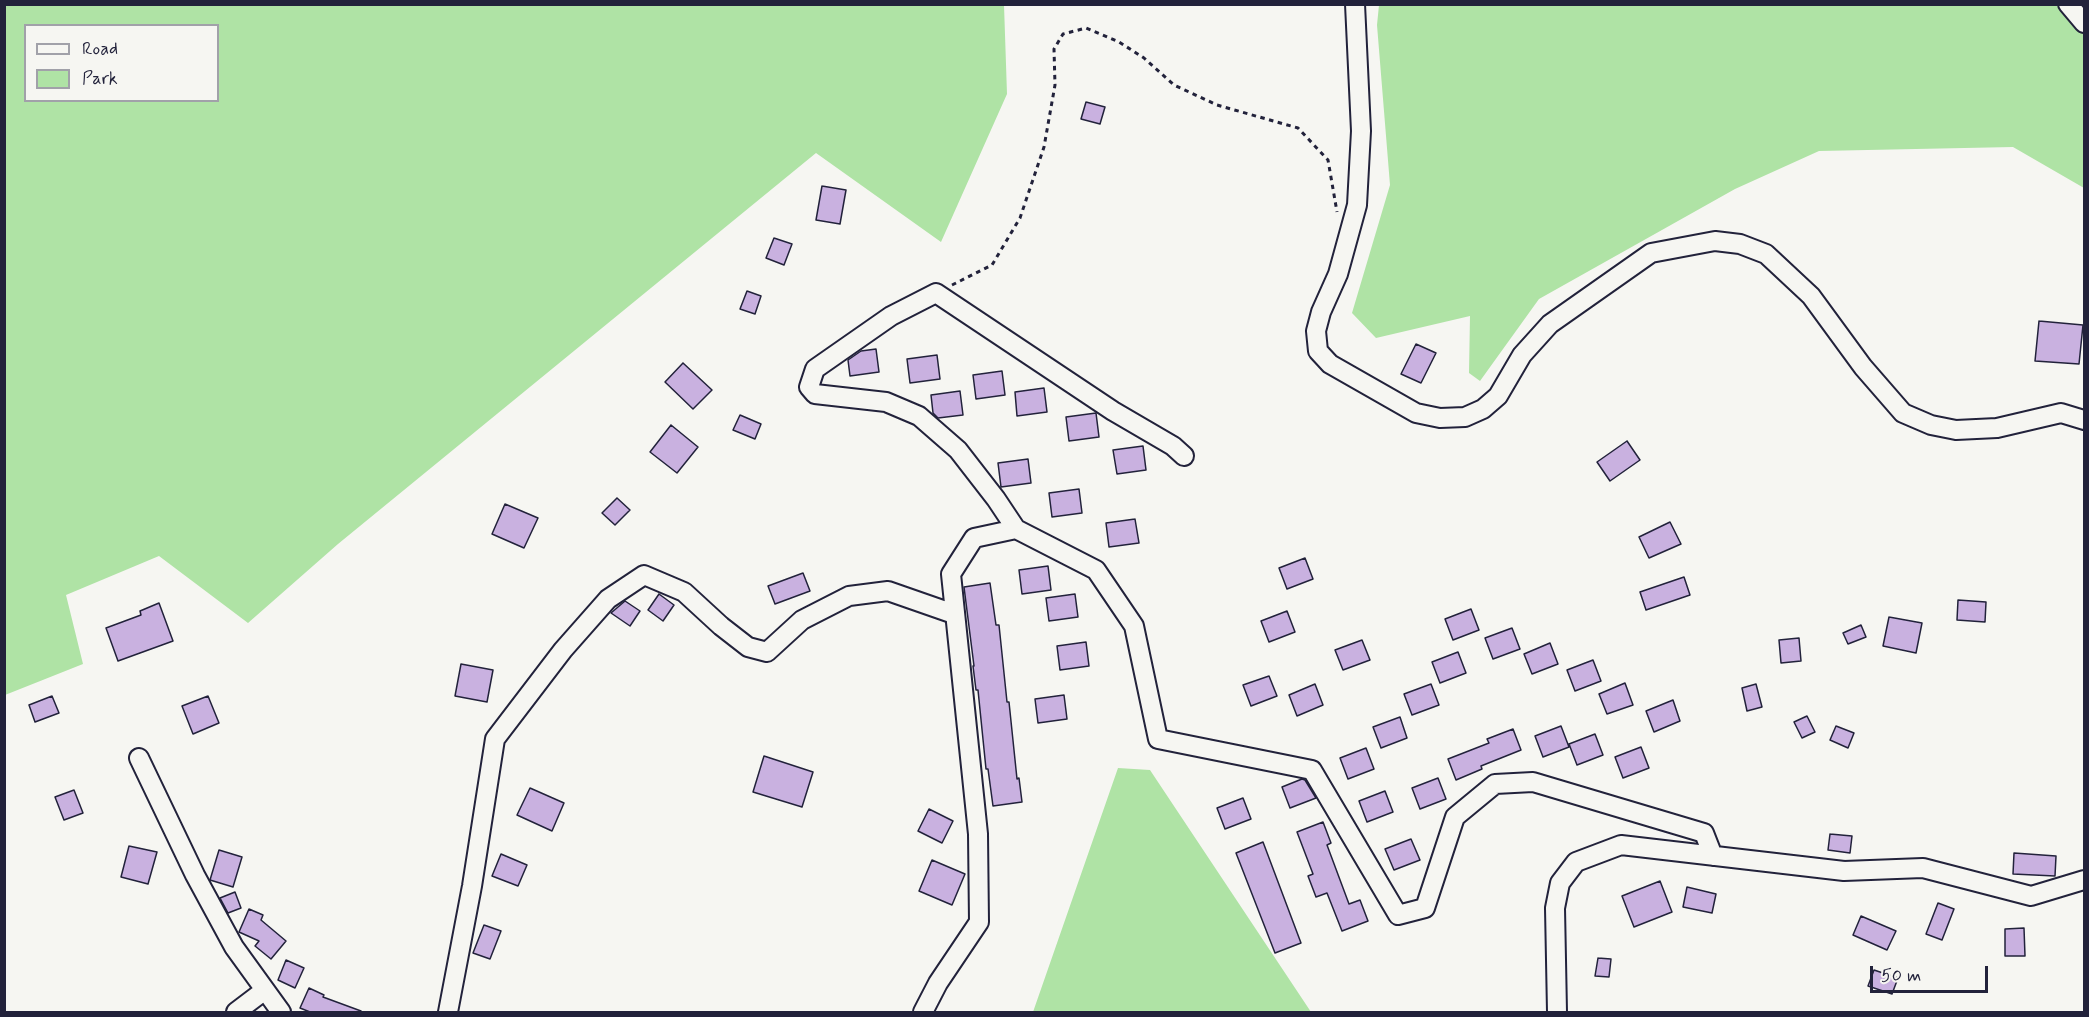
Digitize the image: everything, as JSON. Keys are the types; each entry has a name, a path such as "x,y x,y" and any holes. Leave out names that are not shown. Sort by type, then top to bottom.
{"street":[{"path":"1355,4 1361,131 1357,205 1338,274 1321,312 1316,332 1318,351 1330,364 1416,413 1440,418 1465,417 1483,409 1498,396 1522,355 1550,324 1651,253 1715,241 1740,244 1766,254 1811,296 1863,367 1903,413 1931,425 1956,430 1997,428 2061,414 2085,420"},
{"path":"2068,4 2085,23"},
{"path":"1184,456 1173,446 1113,411 936,293 891,316 838,352 816,369 809,387 816,394 886,402 920,416 958,450 1016,529 1096,570 1134,626 1158,739 1312,770 1398,915 1425,908 1455,817 1495,784 1533,782 1704,833 1713,856"},
{"path":"924,1012 938,983 979,922 978,834 951,574 974,538 1016,529"},
{"path":"448,1012 495,739 563,650 608,599 644,575 684,592 748,647 767,652 802,620 849,596 888,591 954,614"},
{"path":"139,758 195,875 234,946 281,1012"},
{"path":"1557,1012 1555,908 1560,883 1576,862 1621,845 1844,871 1923,868 2031,896 2085,880"},
{"path":"237,1012 265,990"}],"path":[{"path":"936,293 992,265 1020,218 1044,147 1055,85 1054,49 1063,33 1086,28 1119,42 1144,58 1174,85 1184,90 1217,105 1298,128 1328,160 1338,214"}],"green space":[{"path":"5,4 1004,5 1007,94 941,242 816,153 338,544 248,623 159,556 66,595 83,664 5,695"},
{"path":"1379,5 2084,5 2084,188 2013,147 1819,151 1735,189 1539,299 1480,381 1469,373 1470,316 1376,338 1352,313 1390,185 1377,25"},
{"path":"1118,768 1150,770 1311,1012 1033,1012"}],"building":[{"path":"1086,102 1105,107 1100,124 1081,119"},
{"path":"822,186 846,190 840,224 816,220"},
{"path":"774,238 792,244 784,265 766,258"},
{"path":"747,291 761,296 755,314 740,309"},
{"path":"2039,321 2083,325 2079,364 2035,361"},
{"path":"1416,344 1436,353 1421,383 1401,374"},
{"path":"876,349 879,372 850,376 848,360 861,351"},
{"path":"937,355 940,379 910,383 907,359"},
{"path":"683,363 712,390 693,409 665,382"},
{"path":"1002,371 1005,395 976,399 973,375"},
{"path":"1044,388 1047,412 1017,416 1015,392"},
{"path":"960,391 963,415 938,418 933,413 931,395"},
{"path":"1096,413 1099,437 1069,441 1066,417"},
{"path":"740,415 761,424 755,439 733,430"},
{"path":"671,425 698,447 677,473 650,452"},
{"path":"1627,441 1640,460 1610,481 1597,462"},
{"path":"1143,446 1146,470 1117,474 1113,450"},
{"path":"1028,459 1031,483 1001,487 998,463"},
{"path":"1079,489 1082,513 1052,517 1049,493"},
{"path":"617,498 630,510 615,525 602,513"},
{"path":"505,504 538,518 524,548 492,534"},
{"path":"1135,519 1139,543 1109,547 1106,523"},
{"path":"1670,522 1681,544 1649,558 1639,537"},
{"path":"1305,558 1313,579 1287,589 1279,568"},
{"path":"1048,566 1051,590 1022,594 1019,570"},
{"path":"803,573 810,591 775,604 768,586"},
{"path":"1684,577 1690,595 1646,610 1640,592"},
{"path":"990,583 996,625 999,625 1017,779 1019,778 1022,802 993,806 988,769 986,769 964,587"},
{"path":"659,594 674,605 663,621 648,610"},
{"path":"1075,594 1078,617 1049,621 1046,598"},
{"path":"1958,600 1986,602 1985,622 1957,620"},
{"path":"625,601 640,611 630,626 611,613"},
{"path":"159,603 173,641 118,661 106,628 141,615 140,611"},
{"path":"1471,609 1479,630 1453,640 1445,619"},
{"path":"1287,611 1295,632 1269,642 1261,621"},
{"path":"1889,617 1922,623 1916,653 1883,646"},
{"path":"1861,625 1866,637 1848,644 1843,633"},
{"path":"1512,628 1520,649 1493,659 1485,638"},
{"path":"1799,638 1801,661 1781,663 1779,640"},
{"path":"1362,640 1370,660 1343,670 1335,650"},
{"path":"1086,642 1089,666 1060,670 1057,646"},
{"path":"1550,643 1558,664 1532,674 1524,654"},
{"path":"1458,652 1466,673 1440,683 1432,662"},
{"path":"1593,660 1601,681 1575,691 1567,670"},
{"path":"461,664 493,670 487,702 455,696"},
{"path":"1269,676 1277,696 1251,706 1243,685"},
{"path":"1625,683 1633,705 1607,714 1599,694"},
{"path":"1315,684 1323,705 1297,716 1289,695"},
{"path":"1431,684 1439,705 1412,715 1404,694"},
{"path":"1756,684 1762,707 1747,711 1742,688"},
{"path":"1064,695 1067,719 1038,723 1035,699"},
{"path":"52,696 59,713 35,722 29,705"},
{"path":"208,696 219,723 193,734 182,706"},
{"path":"1673,700 1680,721 1654,732 1646,711"},
{"path":"1807,716 1815,732 1802,738 1794,722"},
{"path":"1400,717 1407,738 1381,748 1373,727"},
{"path":"1561,726 1569,747 1543,757 1535,736"},
{"path":"1836,726 1854,733 1848,748 1830,740"},
{"path":"1513,729 1521,750 1481,766 1482,769 1456,780 1448,759 1489,743 1487,739"},
{"path":"1595,734 1603,755 1577,765 1569,744"},
{"path":"1641,747 1649,768 1623,778 1615,757"},
{"path":"1366,748 1374,769 1348,779 1340,758"},
{"path":"764,756 813,772 802,807 753,792"},
{"path":"1438,778 1446,799 1420,809 1412,788"},
{"path":"1302,779 1305,780 1316,798 1290,808 1282,787"},
{"path":"530,788 564,803 552,831 517,815"},
{"path":"74,790 83,813 64,820 55,797"},
{"path":"1385,791 1393,812 1367,822 1359,801"},
{"path":"1243,798 1251,819 1225,829 1217,808"},
{"path":"929,809 953,821 942,843 918,831"},
{"path":"1323,822 1331,843 1327,845 1349,904 1360,900 1368,921 1342,931 1327,893 1316,897 1308,876 1313,874 1297,832"},
{"path":"1830,834 1852,836 1850,853 1828,850"},
{"path":"1411,839 1420,860 1394,870 1385,849"},
{"path":"1263,842 1301,943 1275,953 1236,853"},
{"path":"129,846 157,852 148,884 121,877"},
{"path":"219,850 242,857 233,887 210,880"},
{"path":"2014,853 2056,856 2055,876 2013,874"},
{"path":"501,854 527,865 518,886 492,876"},
{"path":"932,860 965,874 952,905 919,891"},
{"path":"1660,881 1672,912 1634,927 1622,896"},
{"path":"1687,887 1716,894 1712,913 1683,907"},
{"path":"235,892 241,908 228,913 220,898"},
{"path":"1938,903 1954,909 1942,940 1926,934"},
{"path":"249,909 263,915 261,920 286,941 271,959 255,946 259,941 239,932"},
{"path":"1861,916 1896,931 1887,950 1853,935"},
{"path":"484,925 501,931 490,959 473,953"},
{"path":"2024,928 2025,956 2005,956 2005,929"},
{"path":"1598,958 1611,959 1609,977 1595,976"},
{"path":"286,960 304,968 295,988 278,980"},
{"path":"1874,970 1898,978 1892,994 1868,986"},
{"path":"309,988 324,995 323,997 361,1011 310,1012 300,1008"}]}
